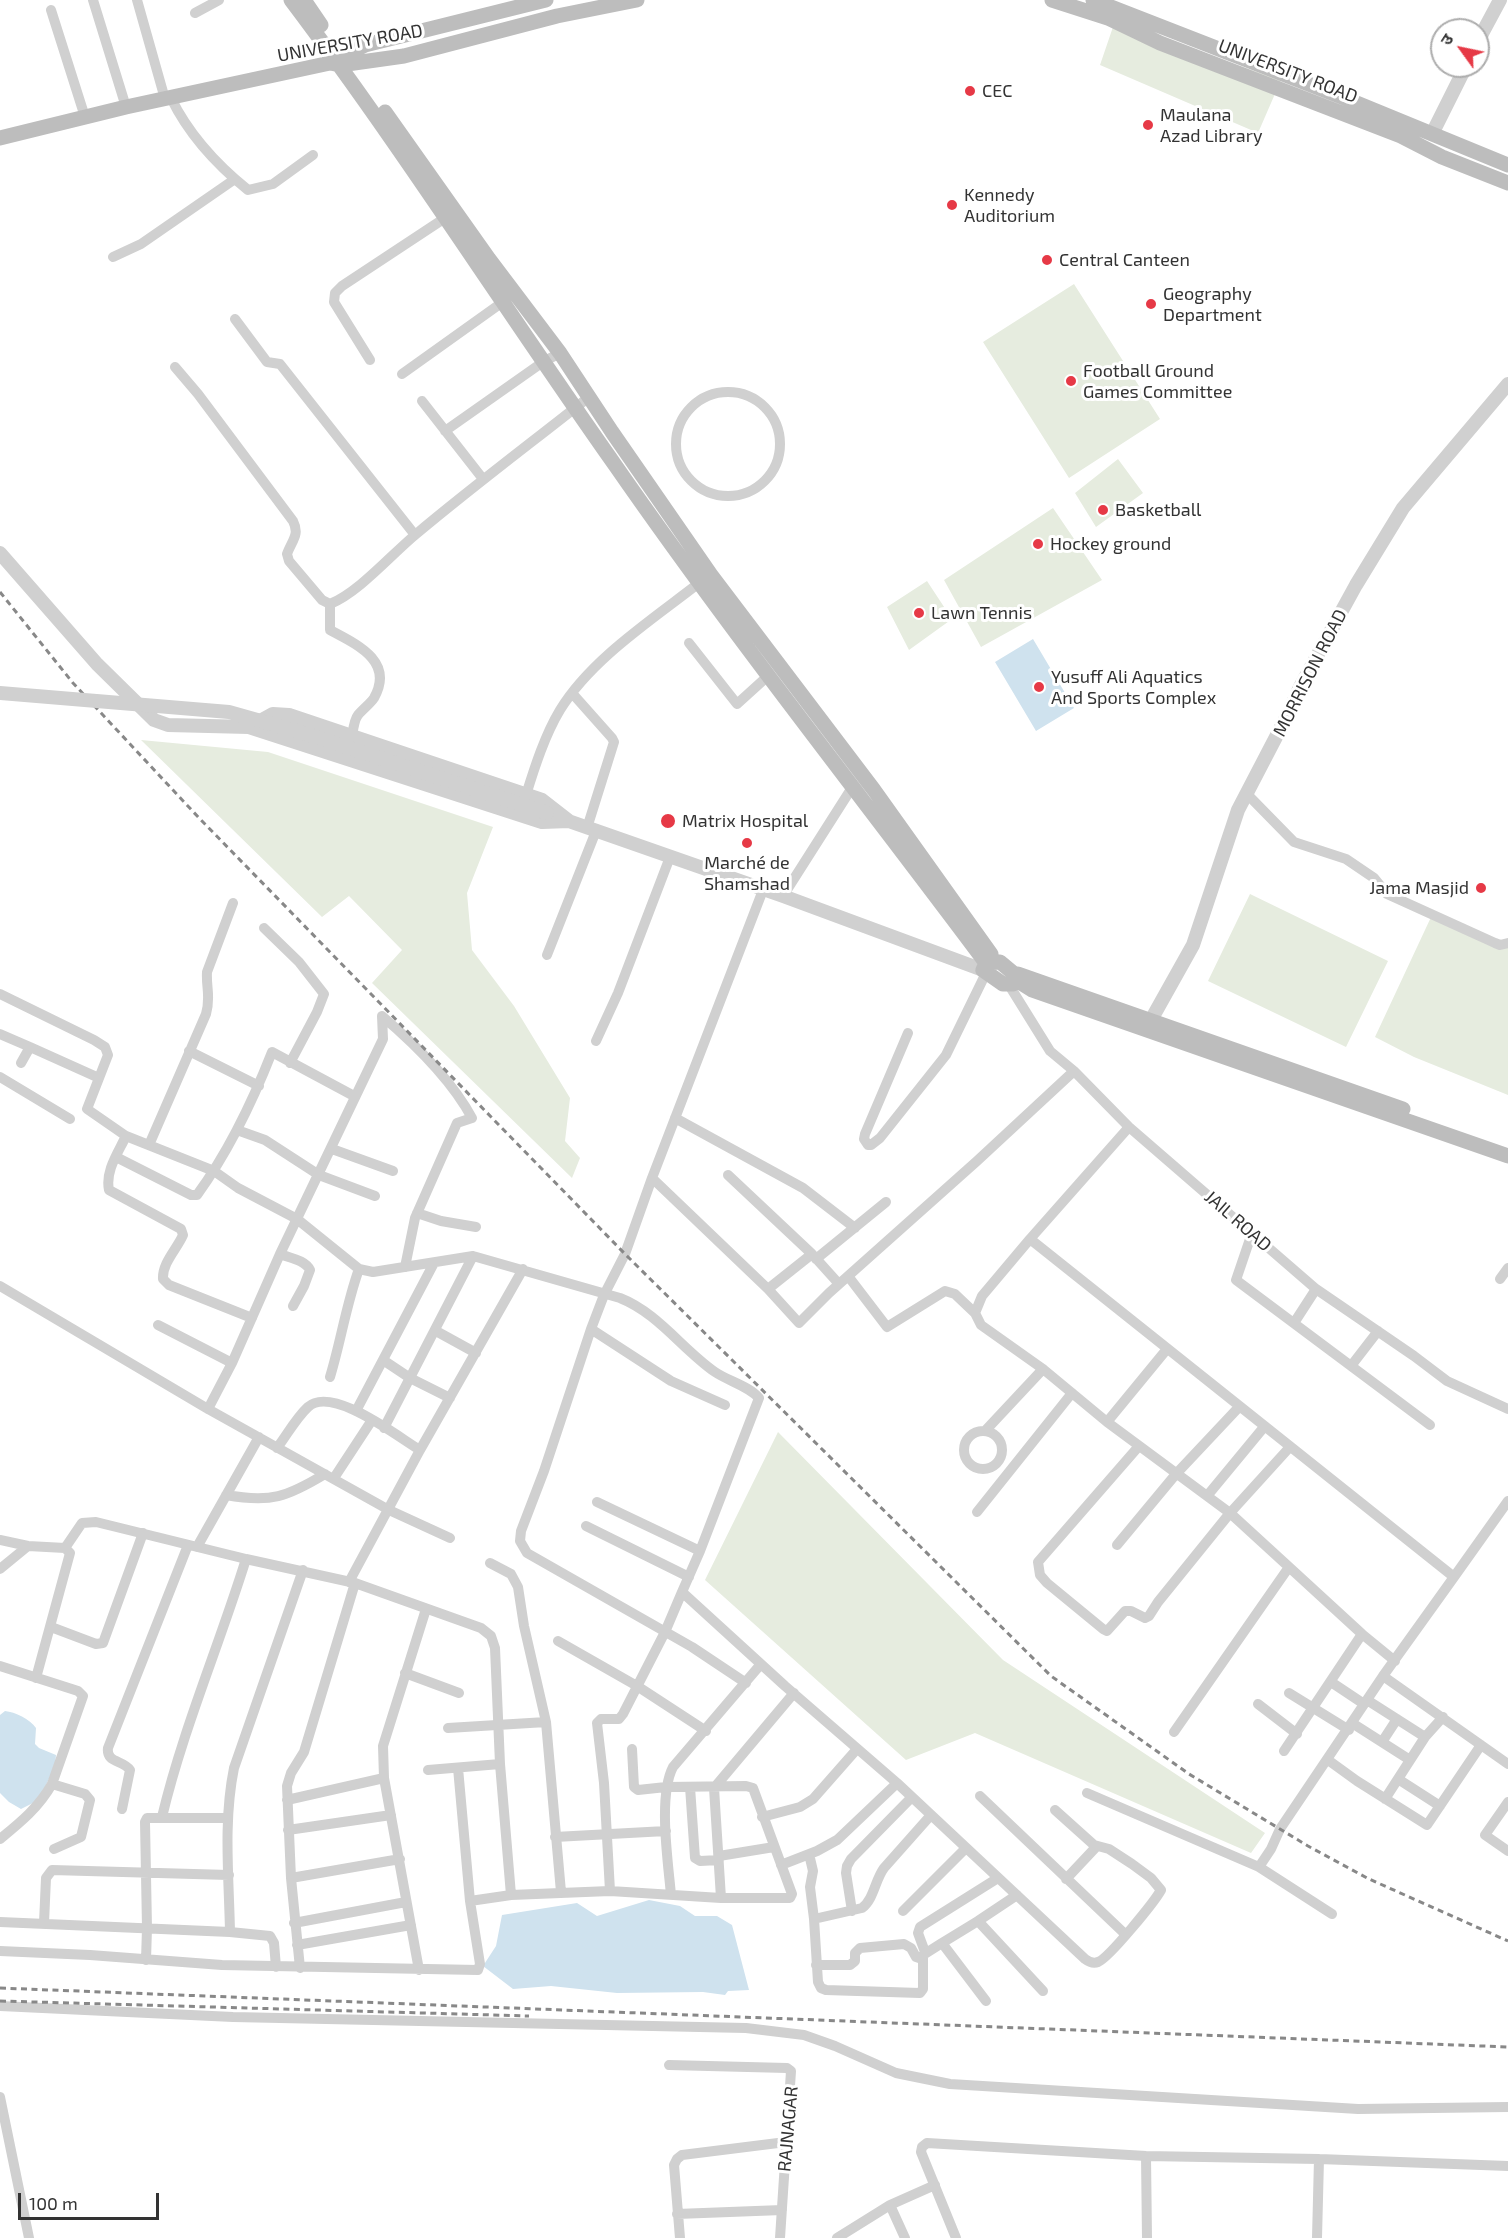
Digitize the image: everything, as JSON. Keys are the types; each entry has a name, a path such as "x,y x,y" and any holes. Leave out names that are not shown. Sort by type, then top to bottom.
{"main road":[{"path":"291,0 340,61 560,353 711,575 874,790 998,982 1012,979 1032,990 1149,1024 1508,1145"},
{"path":"304,0 340,61 502,303 699,583 988,967"},
{"path":"340,61 365,45 546,0"},
{"name":"UNIVERSITY ROAD","path":"0,138 126,107 340,61 405,56 557,16 637,0"},
{"name":"UNIVERSITY ROAD","path":"1052,0 1108,18 1160,43 1401,136 1442,157 1508,183"},
{"path":"1093,0 1342,97 1508,165"},
{"path":"1149,1024 1508,1156"}],"street":[{"path":"93,0 126,107"},
{"path":"137,0 168,99 206,150 235,179 248,190 273,184 313,154"},
{"path":"195,13 219,0"},
{"path":"1490,23 1504,1"},
{"path":"51,10 85,117"},
{"path":"1432,134 1460,78"},
{"path":"113,257 141,244 235,179"},
{"path":"370,360 334,302 335,292 446,219"},
{"path":"402,374 515,293"},
{"path":"235,319 267,362 280,364 415,535"},
{"path":"445,431 543,362 560,353"},
{"path":"175,367 198,394 293,521 297,529 287,554 289,561 322,600 330,604 338,601 357,586 483,479 589,397"},
{"name":"MORRISON ROAD","path":"1149,1024 1193,945 1238,810 1300,687 1356,585 1403,508 1508,384"},
{"path":"719,392 740,392 759,400 771,416 780,443 781,454 773,473 758,488 739,496 719,496 700,488 685,473 678,454 678,434 685,415 700,400 719,392"},
{"path":"422,401 483,479"},
{"path":"0,553 97,664 154,720 168,725 249,726 542,822 569,821"},
{"path":"526,795 541,752 559,712 572,693 614,650 699,583"},
{"path":"330,604 330,630 365,649 377,665 382,683 373,700 357,717 352,737"},
{"path":"689,642 737,704 769,675"},
{"path":"0,693 156,704 229,712 297,731 547,813 988,967 946,1055 880,1138 868,1145 864,1139 908,1033"},
{"path":"547,955 592,829 614,742 572,693"},
{"path":"249,726 273,714 289,716 542,800 569,821"},
{"path":"783,896 853,786"},
{"path":"1246,794 1294,842 1346,859 1374,878 1387,894 1495,943 1500,945 1508,943"},
{"path":"596,1041 618,993 670,857"},
{"path":"746,1683 665,1632 527,1553 520,1541 521,1531 544,1471 591,1329 604,1295 625,1254 652,1178 764,890"},
{"path":"149,1145 210,1002 206,982 207,972 233,903"},
{"path":"264,928 299,962 324,994 290,1063"},
{"name":"JAIL ROAD","path":"1012,979 1050,1051 1074,1071 1130,1127 1316,1289 1447,1381 1508,1409"},
{"path":"0,994 105,1047 108,1055 87,1109 126,1136 214,1171 238,1188 297,1219 358,1269 373,1272 474,1256 635,1304 716,1372 759,1398 700,1551 665,1632 619,1719 601,1719 597,1723 610,1891"},
{"path":"208,1409 232,1363 280,1254 383,1039 382,1016 405,1035 460,1095 472,1118 457,1123 417,1213 405,1268"},
{"path":"0,1034 99,1078"},
{"path":"21,1063 30,1047"},
{"path":"189,1051 259,1086"},
{"path":"116,1157 191,1196 197,1195 214,1171 237,1130 259,1086 272,1053 354,1096"},
{"path":"652,1178 768,1289 799,1323 1074,1071"},
{"path":"0,1077 70,1119"},
{"path":"675,1118 803,1188 855,1228"},
{"path":"975,1313 982,1296 1130,1127"},
{"path":"237,1130 265,1140 319,1175 375,1196"},
{"path":"126,1136 109,1172 107,1182 109,1190 181,1229 183,1235 169,1258 162,1274 163,1280 169,1285 252,1318"},
{"path":"332,1149 393,1171"},
{"path":"728,1175 814,1256 839,1284"},
{"path":"768,1289 855,1228 886,1202"},
{"path":"417,1213 441,1221 476,1227"},
{"path":"1252,1233 1236,1280 1430,1425"},
{"path":"1030,1239 1289,1448 1454,1577"},
{"path":"280,1254 302,1262 310,1270 293,1306"},
{"path":"384,1428 474,1256"},
{"path":"356,1411 434,1263"},
{"path":"1500,1279 1508,1268"},
{"path":"330,1377 338,1352 347,1302 358,1269"},
{"path":"300,1968 294,1923 288,1830 287,1800 291,1773 304,1752 352,1582 420,1450 523,1269"},
{"path":"848,1276 886,1328 945,1291 955,1294 975,1313 981,1325 1043,1369 1107,1422 1230,1513 1362,1634 1395,1661"},
{"path":"0,1286 277,1448 389,1510 450,1538"},
{"path":"1294,1323 1316,1289"},
{"path":"158,1324 232,1363"},
{"path":"591,1329 671,1381 725,1405"},
{"path":"435,1331 477,1353"},
{"path":"1351,1365 1378,1331"},
{"path":"1107,1422 1167,1348"},
{"path":"383,1360 410,1378 450,1398"},
{"path":"986,1431 1043,1369"},
{"path":"977,1512 1072,1393"},
{"path":"277,1448 309,1406 320,1400 333,1401 356,1411 420,1450"},
{"path":"1117,1545 1176,1474 1239,1407"},
{"path":"226,1495 267,1500 329,1476 372,1420"},
{"path":"1207,1496 1264,1427"},
{"path":"122,1809 130,1770 127,1766 110,1759 107,1753 108,1748 193,1546 226,1495 258,1437"},
{"path":"1139,1446 1038,1562 1041,1575 1047,1583 1107,1631 1125,1611 1131,1611 1145,1618 1149,1616 1230,1513 1289,1448"},
{"path":"1258,1867 1271,1849 1280,1829 1351,1727 1383,1676 1508,1501"},
{"path":"597,1502 700,1551"},
{"path":"65,1548 76,1529 82,1523 89,1521 352,1582 481,1628 491,1636 495,1648 500,1764 511,1895"},
{"path":"586,1526 689,1577"},
{"path":"51,1627 96,1644 103,1643 143,1533"},
{"path":"0,1540 28,1546 65,1548 70,1553 36,1678"},
{"path":"0,1569 28,1546"},
{"path":"162,1817 173,1772 214,1659 246,1559"},
{"path":"490,1563 511,1574 518,1587 524,1626 546,1722 561,1892"},
{"path":"1174,1732 1289,1567"},
{"path":"230,1932 228,1795 234,1768 303,1570"},
{"path":"682,1592 897,1783 1091,1963 1098,1962 1106,1956 1161,1890 1151,1878 1109,1849 1097,1846 1055,1810"},
{"path":"419,1970 384,1778 383,1746 426,1609"},
{"path":"1284,1751 1362,1634"},
{"path":"558,1641 637,1686 705,1731"},
{"path":"671,1895 666,1831 668,1777 673,1767 761,1664"},
{"path":"0,1666 78,1691 83,1696 52,1784 35,1809 0,1839"},
{"path":"405,1673 459,1693"},
{"path":"1383,1676 1443,1716 1508,1764"},
{"path":"1331,1682 1425,1737"},
{"path":"721,1898 714,1788 794,1692"},
{"path":"1289,1693 1382,1742 1410,1760"},
{"path":"1258,1704 1297,1734"},
{"path":"1385,1799 1425,1737 1443,1716"},
{"path":"1382,1742 1397,1719"},
{"path":"448,1728 546,1722"},
{"path":"1328,1760 1427,1825 1480,1745"},
{"path":"470,1900 511,1895 610,1891 721,1898 790,1898 792,1894 753,1788 746,1786 636,1789 632,1749"},
{"path":"762,1817 800,1807 813,1799 857,1749"},
{"path":"428,1770 500,1764"},
{"path":"0,1951 300,1968 477,1970 480,1968 470,1900 458,1768"},
{"path":"287,1800 384,1778"},
{"path":"1398,1779 1440,1806"},
{"path":"781,1865 837,1840 897,1783"},
{"path":"52,1784 85,1794 90,1800 81,1837 54,1849"},
{"path":"690,1787 695,1858 700,1861 774,1847"},
{"path":"1087,1793 1258,1867 1332,1914"},
{"path":"980,1796 1125,1934"},
{"path":"852,1911 847,1866 851,1859 912,1797"},
{"path":"1507,1807 1485,1835 1508,1851"},
{"path":"288,1830 391,1815"},
{"path":"814,1919 852,1911 867,1904 877,1878 884,1868 931,1815"},
{"path":"146,1960 145,1822 147,1818 228,1818"},
{"path":"555,1837 666,1831"},
{"path":"1066,1879 1097,1846"},
{"path":"903,1911 966,1848"},
{"path":"809,1854 813,1871 810,1887 818,1982 821,1988 826,1990 918,1993 923,1989 923,1955 918,1933 920,1927 998,1878"},
{"path":"291,1878 400,1858"},
{"path":"44,1923 46,1878 52,1870 229,1875"},
{"path":"816,1965 850,1965 855,1961 855,1953 860,1948 904,1944 911,1948 916,1957 923,1955 1017,1895"},
{"path":"294,1923 406,1902"},
{"path":"978,1921 1043,1991"},
{"path":"0,1922 230,1932 270,1936 274,1943 276,1967"},
{"path":"297,1945 411,1925"},
{"path":"942,1943 986,2001"},
{"path":"0,2006 233,2017 746,2028 804,2035 896,2073 950,2084 1358,2109 1508,2107"},
{"name":"RAJNAGAR","path":"669,2065 787,2068 791,2071 780,2238"},
{"path":"0,2097 29,2238"},
{"path":"680,2238 675,2165 677,2158 682,2155 786,2142"},
{"path":"956,2238 921,2152 922,2147 927,2144 1146,2156 1508,2166"},
{"path":"1146,2156 1147,2238"},
{"path":"1317,2238 1319,2159"},
{"path":"837,2238 890,2205 935,2185"},
{"path":"890,2205 905,2238"},
{"path":"677,2214 782,2210"}],"shaded area":[{"path":"1114,24 1281,80 1258,133 1100,65"},
{"name":"Football Ground Games Committee","path":"1074,284 1160,419 1069,478 983,342"},
{"name":"Basketball","path":"1118,459 1143,493 1096,527 1075,493"},
{"name":"Hockey ground","path":"1053,508 1102,580 981,647 944,580"},
{"name":"Lawn Tennis","path":"927,581 952,619 909,650 887,607"},
{"path":"141,740 268,752 493,827 467,893 472,950 514,1006 570,1098 565,1141 580,1158 572,1178 372,983 402,950 349,896 322,917"},
{"path":"1250,894 1388,961 1346,1047 1208,981"},
{"path":"1432,915 1508,945 1508,1095 1414,1057 1375,1037"},
{"path":"778,1432 1003,1660 1265,1833 1251,1853 975,1733 906,1760 705,1580"}],"water":[{"path":"1033,639 1074,708 1036,731 995,662"},
{"path":"5,1711 18,1714 30,1722 36,1728 35,1744 56,1755 55,1766 39,1800 21,1809 0,1793 0,1715"},
{"path":"649,1900 680,1906 695,1916 717,1916 732,1925 749,1990 728,1991 725,1995 703,1992 617,1993 551,1986 513,1989 483,1966 496,1946 502,1915 577,1903 597,1916"}],"railway":[{"path":"0,592 73,683 200,819 625,1254 1051,1676 1189,1774 1308,1846 1369,1879 1508,1941"},
{"path":"0,1988 1508,2047"},
{"path":"0,2001 529,2016"}],"place":[{"name":"CEC","path":"970,91"},
{"name":"Maulana Azad Library","path":"1148,125"},
{"name":"Kennedy Auditorium","path":"952,205"},
{"name":"Central Canteen","path":"1047,260"},
{"name":"Geography Department","path":"1151,304"},
{"name":"Football Ground Games Committee","path":"1071,381"},
{"name":"Basketball","path":"1103,510"},
{"name":"Hockey ground","path":"1038,544"},
{"name":"Lawn Tennis","path":"919,613"},
{"name":"Yusuff Ali Aquatics And Sports Complex","path":"1039,687"},
{"name":"Matrix Hospital","path":"668,821"},
{"name":"Marché de Shamshad","path":"747,843"},
{"name":"Jama Masjid","path":"1481,888"}]}
